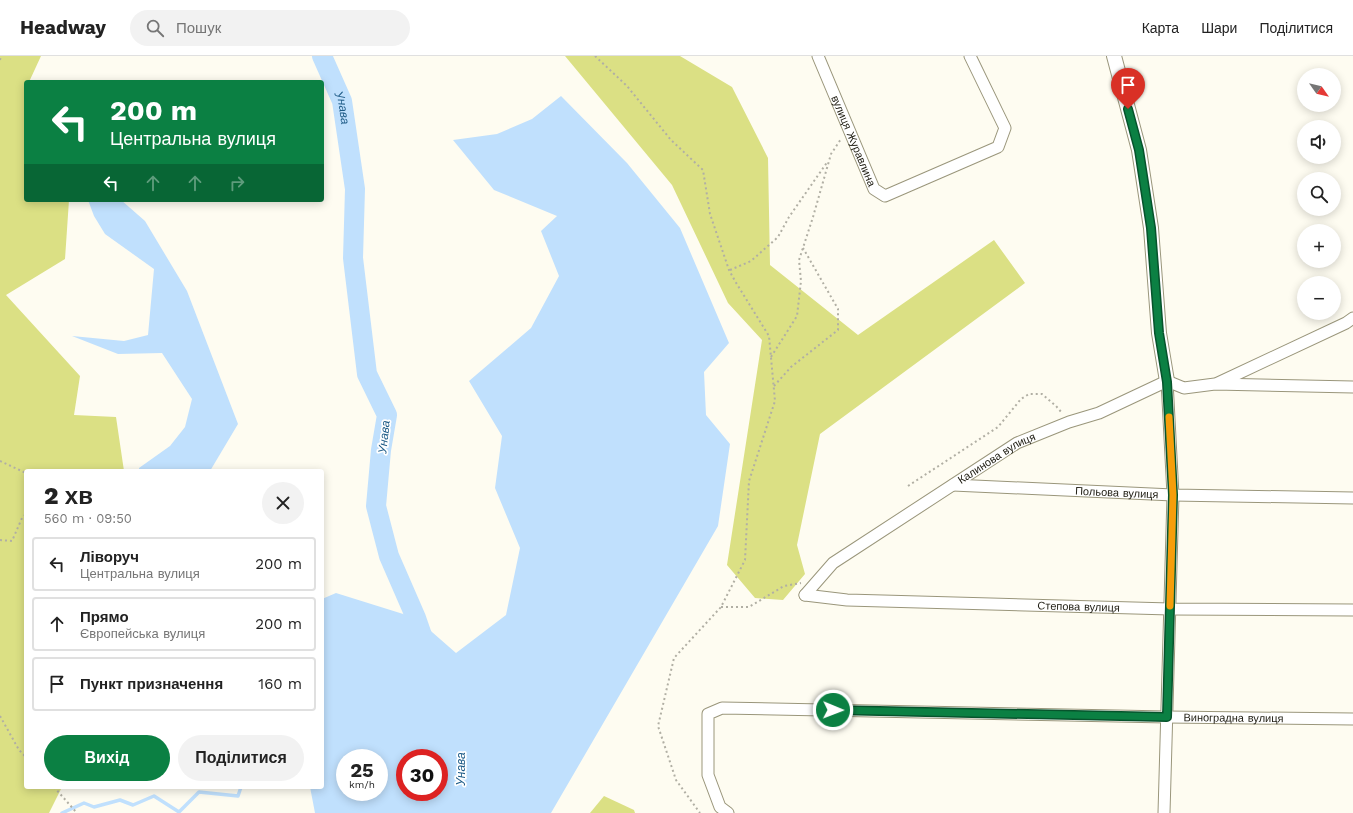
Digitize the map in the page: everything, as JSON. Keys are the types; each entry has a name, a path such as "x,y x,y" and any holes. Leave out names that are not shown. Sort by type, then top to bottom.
{"street":[{"name":"вулиця Журавлина","path":"818,56 874,189 885,196 998,147 1005,128 970,56"},
{"path":"1114,56 1139,150 1151,228 1159,333 1167,382 1173,495 1164,813"},
{"path":"1215,384 1346,323 1353,318"},
{"path":"1167,382 1184,388 1215,384 1353,387"},
{"name":"Калинова вулиця","path":"805,595 833,563 1017,443 1068,422 1099,413 1167,382"},
{"name":"Польова вулиця","path":"953,485 1173,495 1353,498"},
{"name":"Степова вулиця","path":"805,595 847,600 1170,609 1353,610"},
{"name":"Виноградна вулиця","path":"728,813 720,807 708,776 708,714 722,708 1167,717 1353,719"}],"path":[{"path":"596,56 627,86 671,140 703,170 710,214 730,270 735,281 769,336 775,401 749,480 745,560 721,606 674,658 658,726 676,780 700,813"},
{"path":"771,358 797,316 801,281 799,260 831,154 848,128"},
{"path":"730,270 751,261 778,237 789,217 830,159"},
{"path":"774,387 791,367 838,330 838,309 803,248"},
{"path":"908,486 998,427 1021,399 1028,394 1042,394 1056,406 1068,422"},
{"path":"0,461 24,472"},
{"path":"0,540 12,541 24,516"},
{"path":"721,606 749,607 784,586 818,579"},
{"path":"0,716 19,750 24,755"},
{"path":"56,789 77,813"}],"green space":[{"path":"0,56 41,56 30,80 24,80 24,202 69,202 65,259 6,295 80,376 74,415 116,417 124,469 24,469 24,789 61,789 49,813 0,813"},
{"path":"565,56 680,56 732,87 768,158 770,265 858,335 994,240 1025,283 820,434 797,545 805,574 783,600 755,598 727,565 762,340 728,303 672,185"},
{"path":"604,796 634,810 635,813 590,813"}],"water":[{"path":"561,96 627,163 680,228 729,343 704,372 706,415 730,444 718,526 551,813 315,813 310,789 324,789 324,598 336,593 416,618 456,653 506,615 520,548 495,488 502,436 469,381 531,328 559,276 541,231 557,216 494,190 453,140 497,134 532,119"},
{"path":"89,202 123,202 145,221 187,291 238,424 211,469 139,469 170,446 185,427 192,399 162,353 118,354 72,336 124,341 148,335 154,269 105,234 94,216"}],"waterway":[{"name":"Унава","path":"322,56 342,101 355,189 353,258 367,374 387,415 381,450 376,506 389,556 416,618 425,644"},
{"path":"62,813 84,803 94,807 120,800 133,805 154,796 179,812 199,792 238,796 240,789"}],"slow traffic":[{"path":"1169,417 1173,495 1170,606"}],"route":[{"path":"833,710 1167,717 1173,495 1167,382 1159,333 1151,228 1139,150 1128,109"}]}
